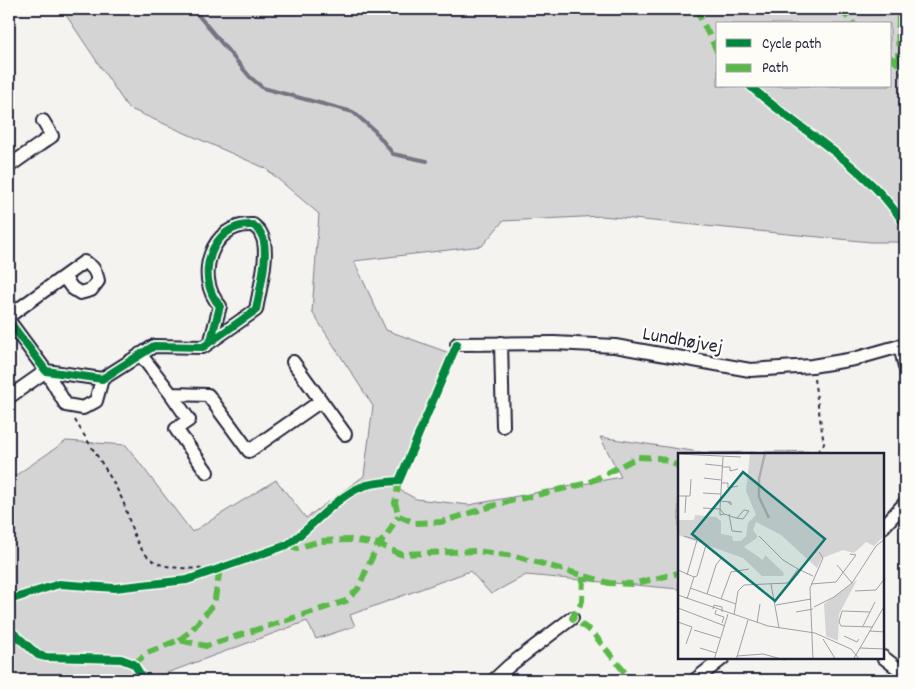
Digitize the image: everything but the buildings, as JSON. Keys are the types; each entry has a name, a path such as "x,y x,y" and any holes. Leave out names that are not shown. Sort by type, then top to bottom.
{"street":[{"path":"9,166 52,136 43,121"},
{"path":"9,321 46,371 66,405 83,408 96,401 102,379 154,346 203,346 256,310 263,269 264,244 261,234 253,225 240,224 225,233 213,244 208,278 209,291 220,306 211,340"},
{"path":"9,316 64,276"},
{"path":"501,343 502,426"},
{"name":"Lundhøjvej","path":"457,344 501,343 615,346 750,370 812,366 854,359 903,346"},
{"path":"903,346 905,367"},
{"path":"140,354 189,420 176,429 207,472"},
{"path":"293,362 345,434"},
{"path":"9,397 46,371 102,379"},
{"path":"171,394 208,395 249,451 321,401"},
{"path":"884,526 905,503"},
{"path":"494,680 509,666 572,618"},
{"path":"884,658 905,674"},
{"path":"695,680 722,659"}],"path":[{"path":"812,366 824,444 817,453"},
{"path":"66,405 122,499 132,532 140,546 151,559 162,565 220,568"}],"shaded area":[{"path":"62,9 905,9 905,242 871,242 602,216 503,221 482,246 354,261 386,330 455,355 396,488 416,499 469,505 621,477 600,437 706,453 678,453 678,589 526,575 491,594 470,571 350,615 355,626 316,639 307,621 148,680 9,680 9,480 66,441 126,445 192,532 276,480 306,518 364,476 373,406 312,312 319,214 265,168 128,108"},
{"path":"828,451 829,453 706,453"}],"waterway":[{"path":"193,9 250,77 263,88 353,112 375,131 393,154 427,161"}],"marked path":[{"path":"696,9 716,49"},
{"path":"840,9 852,22"},
{"path":"898,64 899,9"},
{"path":"892,59 898,64 905,77"},
{"path":"399,481 395,503 399,516 415,523 441,522 502,503 588,483 638,457 659,458 678,466"},
{"path":"134,664 147,653 179,640 206,646 346,601 358,589 378,544 384,539 399,516"},
{"path":"287,545 297,548 320,541 351,540 378,544 400,554 476,551 515,556 609,583 632,584 678,573"},
{"path":"179,640 190,632 214,604 220,569"},
{"path":"583,577 582,601 572,618 592,632 631,680"}],"cycle path":[{"path":"752,88 853,167 890,204 905,225"},
{"path":"9,321 46,371 102,379 154,346 203,347 256,310 265,250 264,241 259,230 253,225 238,226 226,232 217,242 211,254 208,267 208,281 212,294 220,306 211,340"},
{"path":"9,600 59,584 115,588 187,580 287,545 351,492 366,485 399,481 457,344"},
{"path":"9,629 38,655 46,657 121,659 134,664 144,680"}]}
